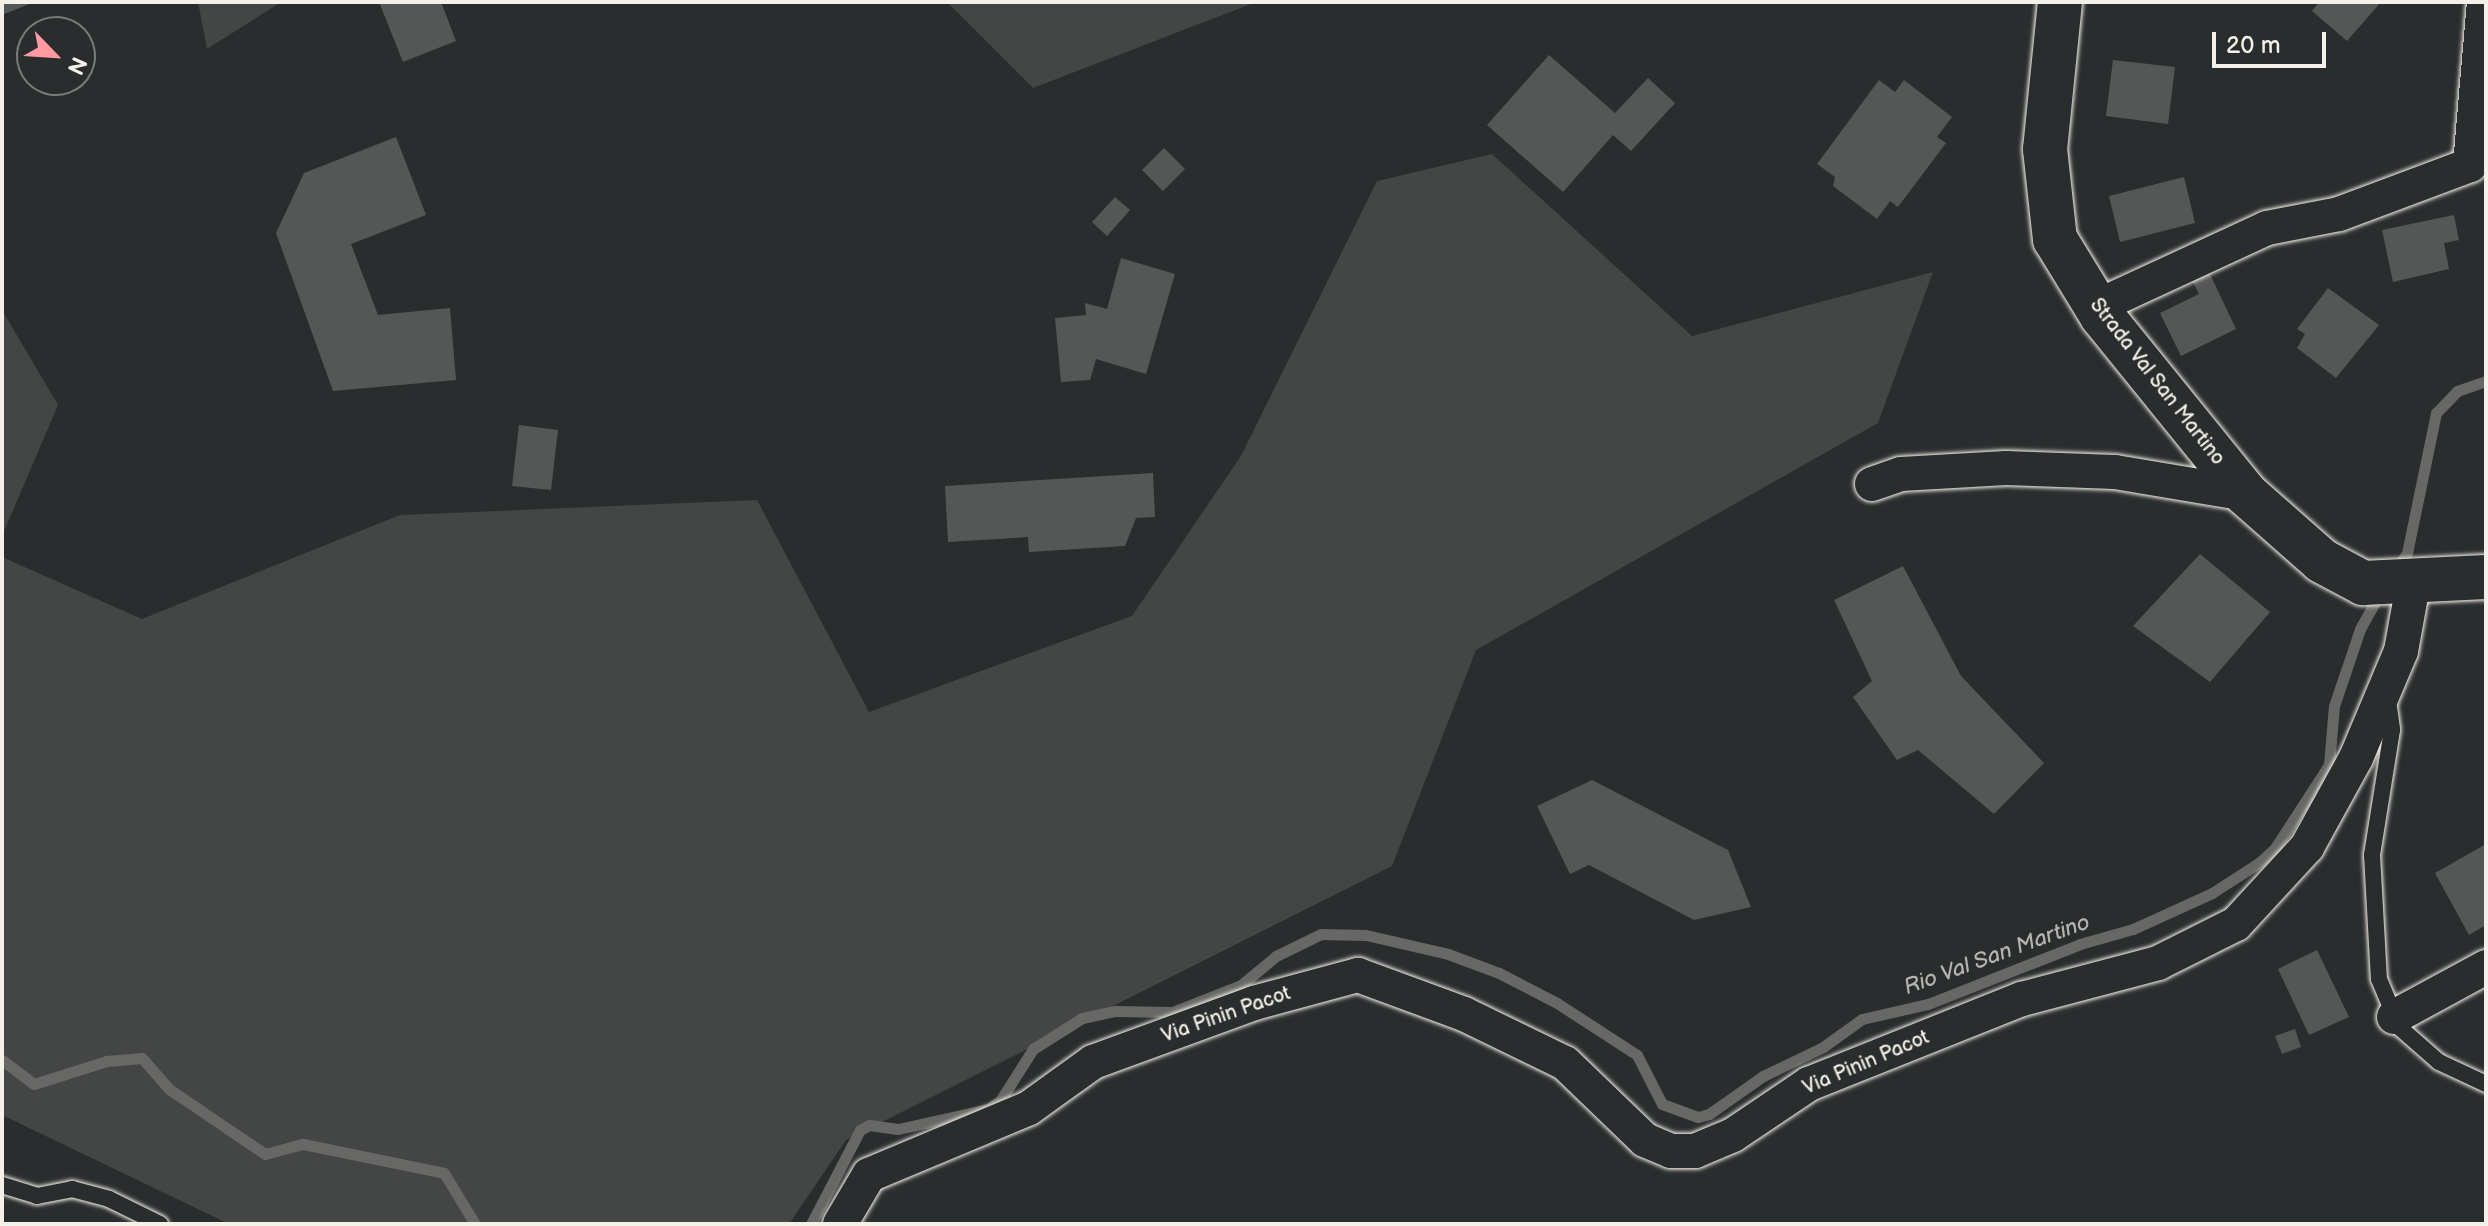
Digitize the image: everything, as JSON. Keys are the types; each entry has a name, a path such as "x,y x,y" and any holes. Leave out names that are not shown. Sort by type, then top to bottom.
{"street":[{"name":"Strada Val San Martino","path":"2060,2 2045,149 2055,239 2096,307 2246,494 2322,561 2363,583 2413,585 2486,577"},
{"path":"2096,307 2267,228 2339,214 2470,165 2484,2"},
{"path":"1872,484 1901,474 2006,468 2115,472 2246,494"},
{"name":"Via Pinin Pacot","path":"840,1224 869,1175 1029,1108 1093,1062 1254,1003 1358,975 1464,1014 1565,1063 1645,1140 1671,1151 1695,1151 1733,1135 1822,1078 2022,999 2158,963 2236,924 2307,847 2356,758 2401,651 2413,585"},
{"path":"2394,1017 2486,967"}],"lane":[{"path":"2386,686 2392,730 2372,855 2372,914 2379,979 2399,1027 2439,1062 2486,1084"},
{"path":"2,1185 37,1196 72,1189 160,1224"}],"shaded area":[{"path":"198,2 281,2 207,49"},
{"path":"947,2 1256,2 1033,88"},
{"path":"1492,154 1692,336 1933,272 1878,423 1476,650 1392,866 846,1140 789,1224 229,1224 2,1115 2,557 142,619 400,515 757,500 869,712 1132,616 1241,456 1377,181"},
{"path":"2,310 58,405 2,536"}],"building":[{"path":"2,2 34,2 2,15"},
{"path":"379,2 441,2 456,41 403,62"},
{"path":"2319,2 2381,2 2347,41 2312,11"},
{"path":"1549,55 1615,113 1648,78 1675,103 1631,151 1613,135 1563,192 1487,125"},
{"path":"2113,60 2175,67 2168,124 2106,116"},
{"path":"1879,80 1895,92 1904,80 1952,117 1937,137 1946,143 1898,207 1890,201 1877,219 1833,186 1835,177 1817,164"},
{"path":"396,137 426,215 351,244 378,315 450,308 456,380 333,391 276,233 304,173"},
{"path":"1164,148 1185,169 1163,191 1142,170"},
{"path":"2184,177 2195,223 2120,242 2109,196"},
{"path":"1115,197 1130,210 1107,236 1092,222"},
{"path":"2454,215 2459,240 2444,243 2449,269 2393,282 2382,230"},
{"path":"1121,258 1175,274 1146,374 1096,359 1090,380 1061,382 1055,318 1086,315 1085,303 1107,309"},
{"path":"2208,270 2236,329 2181,356 2160,313 2199,294 2191,278"},
{"path":"2328,288 2379,325 2336,378 2297,348 2305,334 2297,329"},
{"path":"519,425 558,430 551,490 512,486"},
{"path":"1153,473 1155,517 1136,518 1125,546 1029,552 1028,537 948,542 945,486"},
{"path":"2200,554 2270,612 2210,682 2133,626"},
{"path":"1903,566 1961,676 2044,763 1994,814 1918,750 1897,760 1853,697 1872,681 1834,600"},
{"path":"1592,780 1728,850 1751,907 1694,920 1589,865 1570,874 1537,806"},
{"path":"2486,844 2486,925 2469,935 2435,873"},
{"path":"2317,950 2349,1017 2309,1035 2278,969"},
{"path":"2295,1029 2301,1047 2282,1054 2275,1036"}],"waterway":[{"name":"Rio Val San Martino","path":"2396,569 2407,553 2436,413 2457,391 2486,381"},
{"name":"Rio Val San Martino","path":"811,1224 860,1130 869,1125 898,1129 988,1109 1000,1101 1033,1049 1082,1018 1116,1011 1172,1012 1241,985 1276,956 1321,934 1366,935 1448,954 1499,973 1557,1003 1637,1055 1662,1104 1698,1117 1709,1114 1763,1076 1823,1047 1862,1019 1928,1004 2080,944 2133,929 2212,893 2260,862 2275,848 2329,765 2334,706 2360,629 2380,593"},
{"path":"2,1060 34,1084 107,1061 142,1058 169,1089 265,1154 303,1144 444,1173 475,1224"}]}
